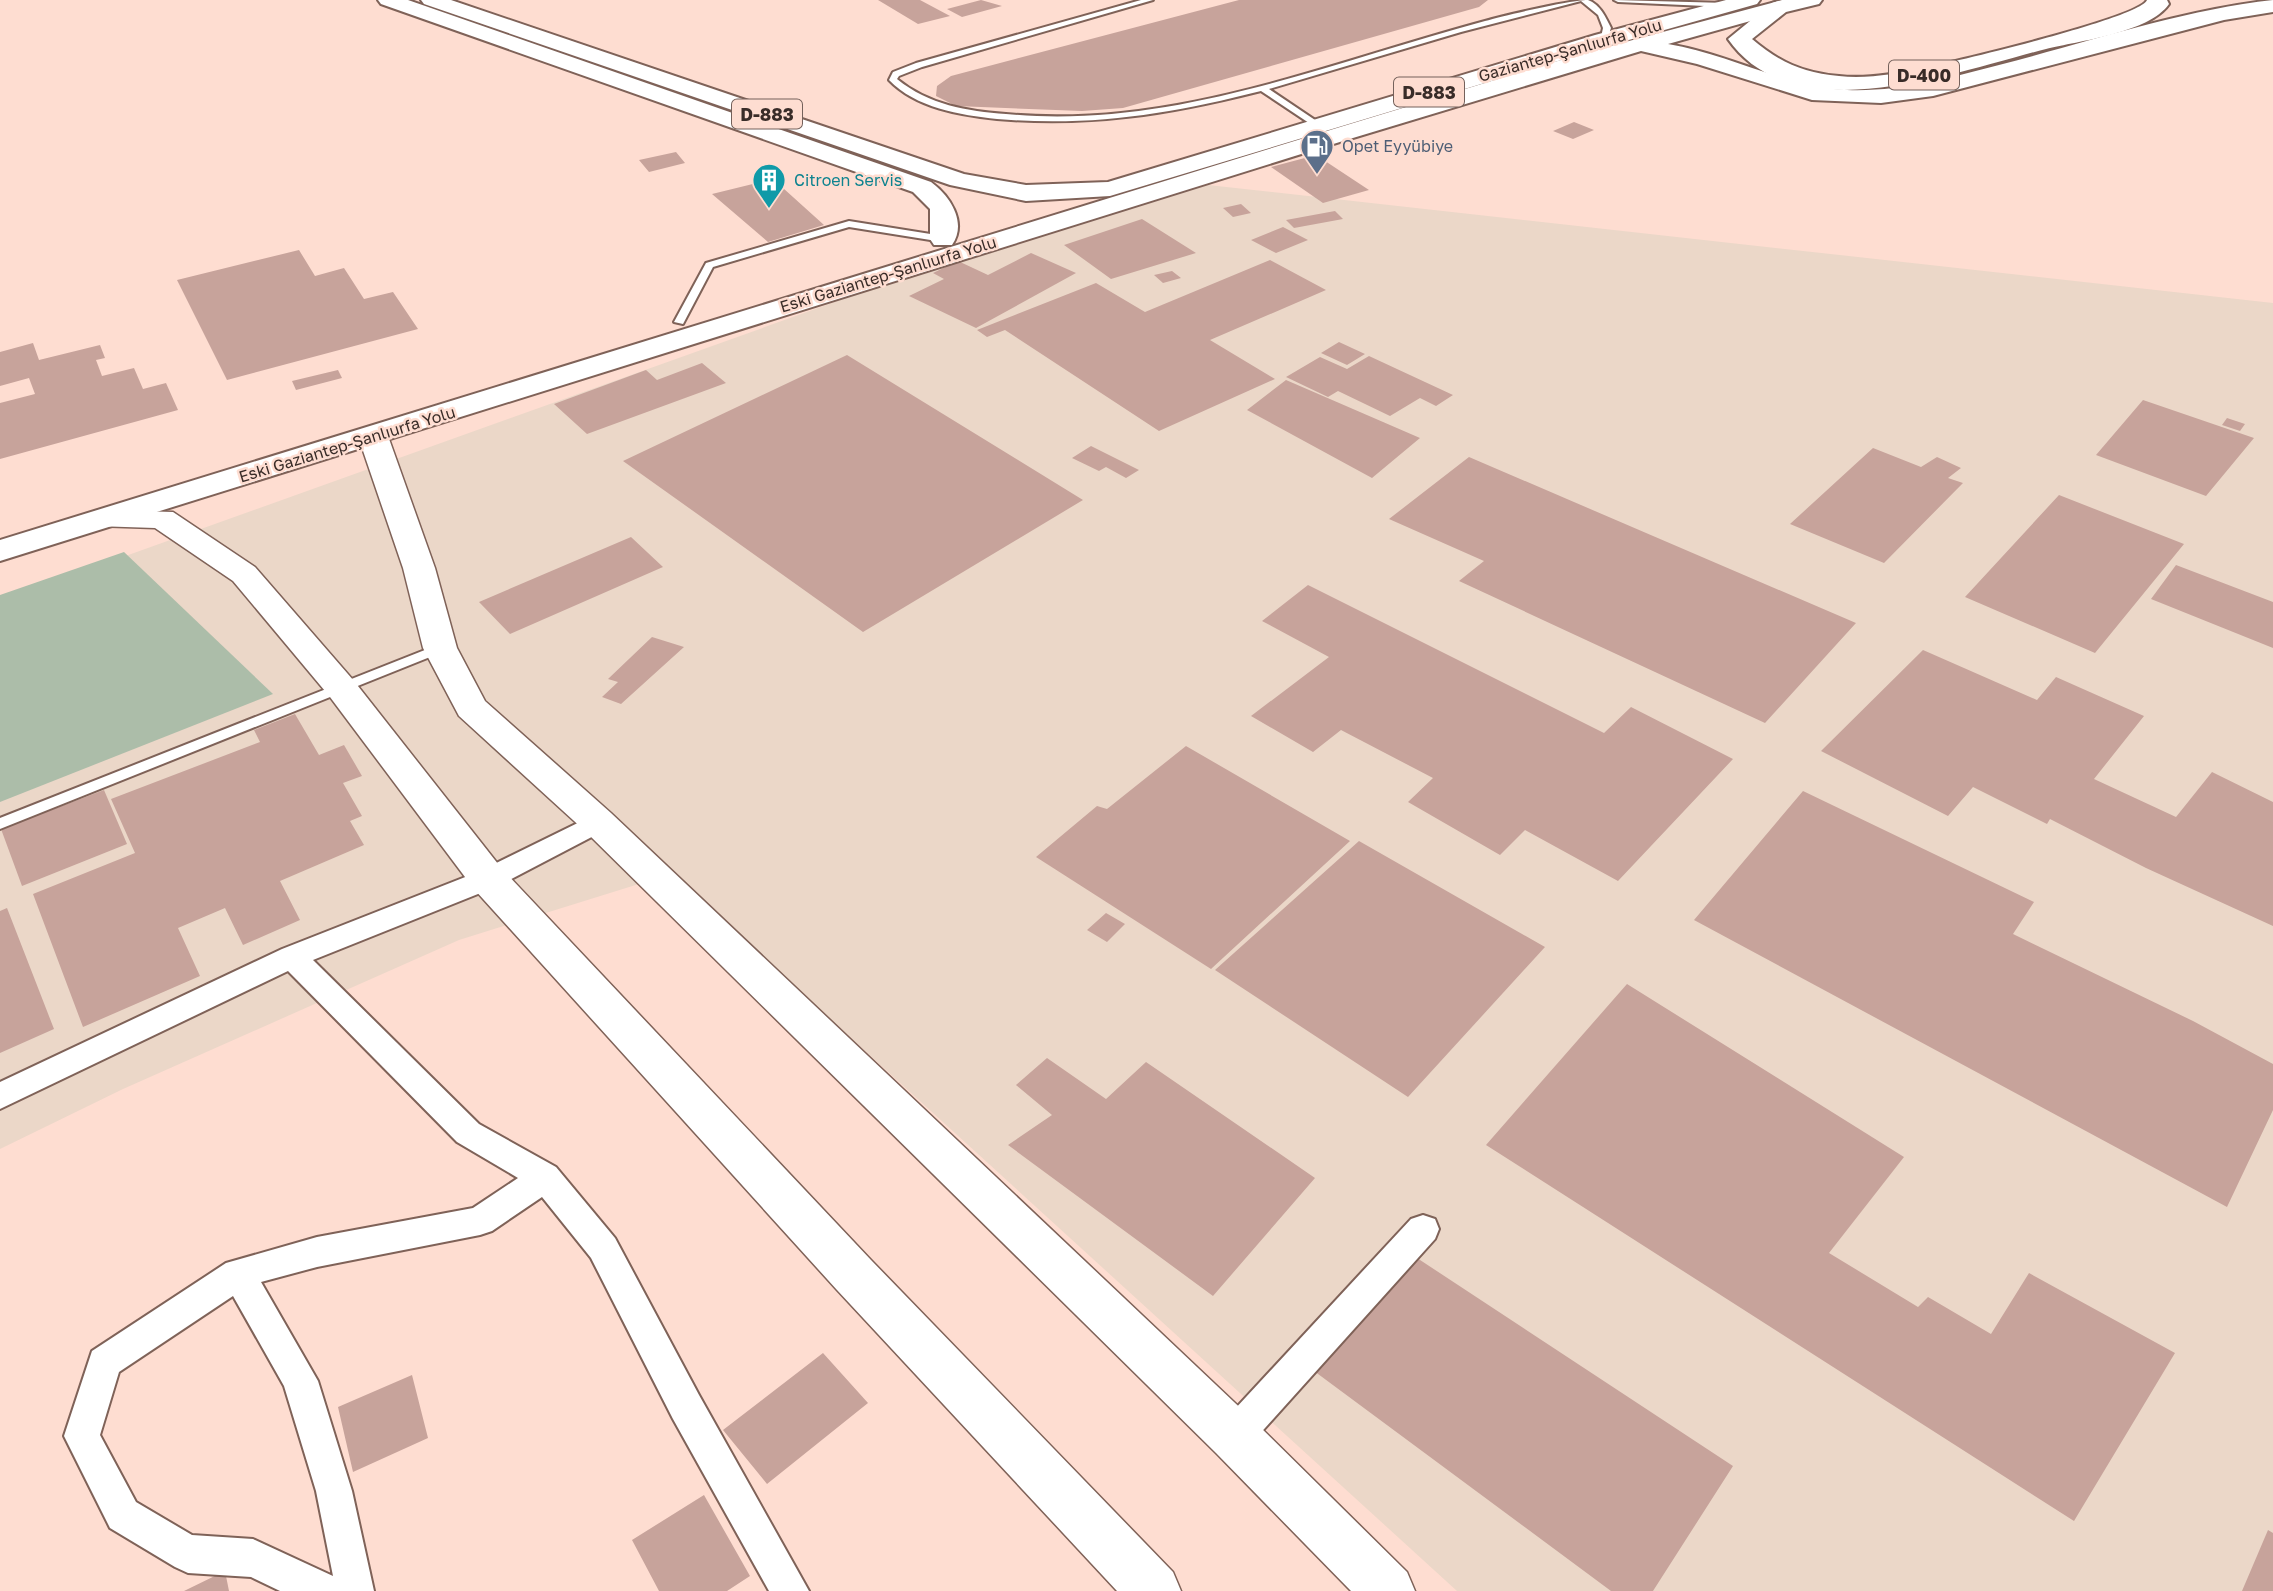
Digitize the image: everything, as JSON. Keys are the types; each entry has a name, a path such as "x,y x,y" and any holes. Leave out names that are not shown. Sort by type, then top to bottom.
{"main road":[{"path":"388,0 922,187 938,199 945,214 943,239"},
{"name":"D-883","path":"431,0 959,180 1026,193 1110,189"},
{"name":"D-400","path":"1812,0 1779,7 1739,39 1748,50 1789,73 1851,85 1904,80 2093,30 2149,11 2158,4 2157,0"},
{"name":"Gaziantep-Şanlıurfa Yolu","path":"1110,189 1318,126 1598,49 1739,3"},
{"path":"1598,49 1672,50 1695,54 1798,90 1854,97 1895,96 1933,89 2222,14 2273,6"},
{"name":"Eski Gaziantep-Şanlıurfa Yolu","path":"0,551 1598,49 1779,7"},
{"name":"Eski Gaziantep-Şanlıurfa Yolu","path":"0,525 369,420 1110,189"}],"street":[{"path":"373,436 419,568 440,648 471,708 598,822 1234,1436 1388,1591"},
{"path":"106,519 162,519 244,574 342,689 488,879 854,1275 1154,1591"},
{"path":"0,1096 292,957 488,879 598,822"},
{"path":"292,957 468,1133 545,1177 603,1248 686,1407 790,1591"},
{"path":"322,1591 253,1558 188,1554 122,1515 82,1436 104,1362 238,1274 317,1252 480,1221 545,1177"},
{"path":"1234,1436 1423,1229"},
{"path":"238,1274 300,1381 334,1491 355,1591"}],"lane":[{"path":"1149,0 919,65 896,74 892,80 919,98 950,110 1010,119 1106,120 1168,110 1262,88 1498,18 1577,0"},
{"path":"1584,0 1601,14 1607,28 1598,49"},
{"path":"1618,0 1739,3"},
{"path":"1262,88 1318,126"},
{"path":"679,322 709,265 849,224 943,239"},
{"path":"0,824 440,648"}],"shaded area":[{"path":"1208,185 2273,303 2273,1591 1457,1591 671,874 459,940 123,1089 0,1149 0,601 874,288"}],"green space":[{"path":"124,552 273,694 0,802 0,595"}],"building":[{"path":"878,0 920,0 950,16 918,24"},
{"path":"981,0 1002,6 962,17 947,9"},
{"path":"1239,0 1488,0 1479,7 1123,108 1082,111 956,106 936,96 937,86 951,76"},
{"path":"1574,122 1594,130 1573,139 1553,131"},
{"path":"676,152 685,163 649,172 639,160"},
{"path":"1316,155 1369,190 1323,203 1271,167"},
{"name":"Citroen Servis","path":"773,179 824,225 768,242 712,194"},
{"path":"1241,204 1251,213 1233,217 1223,208"},
{"path":"1335,211 1343,219 1294,228 1286,220"},
{"path":"1142,219 1196,253 1111,279 1064,245"},
{"path":"1283,227 1308,240 1276,253 1251,240"},
{"path":"299,250 315,276 344,268 364,299 393,292 418,329 227,380 177,280"},
{"path":"1031,253 1076,273 976,328 909,296 944,279 933,273 958,261 988,275"},
{"path":"1270,260 1326,290 1210,340 1275,379 1159,431 1005,330 987,337 977,330 1096,283 1145,312"},
{"path":"1172,271 1181,278 1163,283 1154,275"},
{"path":"1339,342 1365,354 1347,365 1321,353"},
{"path":"33,343 39,360 100,345 105,358 96,360 102,376 134,368 143,389 166,383 178,410 0,459 0,403 35,394 29,378 0,386 0,352"},
{"path":"847,355 1083,500 863,632 623,461"},
{"path":"1369,356 1453,395 1436,406 1420,398 1390,416 1338,391 1328,397 1286,377 1320,357 1347,369"},
{"path":"702,363 726,383 587,434 554,404 646,370 657,380"},
{"path":"338,370 342,378 296,390 292,381"},
{"path":"1286,380 1420,438 1372,478 1247,410"},
{"path":"2143,400 2254,438 2206,496 2096,455"},
{"path":"2227,418 2245,424 2240,431 2222,425"},
{"path":"1091,446 1139,470 1126,478 1106,467 1099,471 1072,458"},
{"path":"1873,448 1921,467 1937,457 1961,468 1948,478 1963,483 1884,563 1790,524"},
{"path":"1469,457 1856,623 1765,723 1459,581 1484,561 1389,519"},
{"path":"2059,495 2184,544 2095,653 1965,597"},
{"path":"631,537 663,567 510,634 479,602"},
{"path":"2176,565 2273,602 2273,648 2151,599"},
{"path":"1308,585 1604,733 1631,707 1733,759 1618,881 1525,830 1500,855 1408,802 1433,778 1341,730 1313,752 1251,716 1329,657 1262,621"},
{"path":"652,637 684,647 621,704 602,697 618,682 608,679"},
{"path":"1923,650 2037,700 2056,677 2144,716 2094,779 2176,817 2212,772 2273,802 2273,926 2146,868 2050,819 2047,824 1973,787 1948,816 1821,751"},
{"path":"295,714 319,755 344,745 362,776 343,783 362,816 350,821 364,845 280,881 300,920 243,945 225,908 178,928 200,976 83,1027 33,894 135,853 111,799 260,742 254,730"},
{"path":"1186,746 1350,841 1211,969 1036,857 1097,806 1107,809"},
{"path":"104,790 127,844 22,886 1,829"},
{"path":"1803,791 2034,902 2013,934 2193,1021 2273,1064 2273,1110 2227,1207 1694,920"},
{"path":"1359,841 1545,947 1408,1097 1215,970"},
{"path":"7,908 54,1029 0,1053 0,911"},
{"path":"1106,913 1125,924 1107,942 1087,930"},
{"path":"1627,984 1904,1157 1829,1253 1918,1307 1928,1297 1991,1334 2029,1273 2175,1353 2074,1521 1486,1145"},
{"path":"1047,1058 1106,1099 1146,1062 1315,1178 1213,1296 1008,1145 1052,1115 1016,1085"},
{"path":"1417,1258 1733,1466 1653,1591 1611,1591 1314,1371"},
{"path":"823,1353 868,1403 767,1484 723,1430"},
{"path":"412,1375 428,1438 353,1472 338,1407"},
{"path":"704,1495 750,1576 727,1591 659,1591 632,1540"},
{"path":"2268,1530 2273,1533 2273,1591 2242,1591"},
{"path":"225,1571 229,1591 184,1591"}],"place":[{"name":"Opet Eyyübiye","path":"1317,176"},
{"name":"Citroen Servis","path":"769,210"}]}
